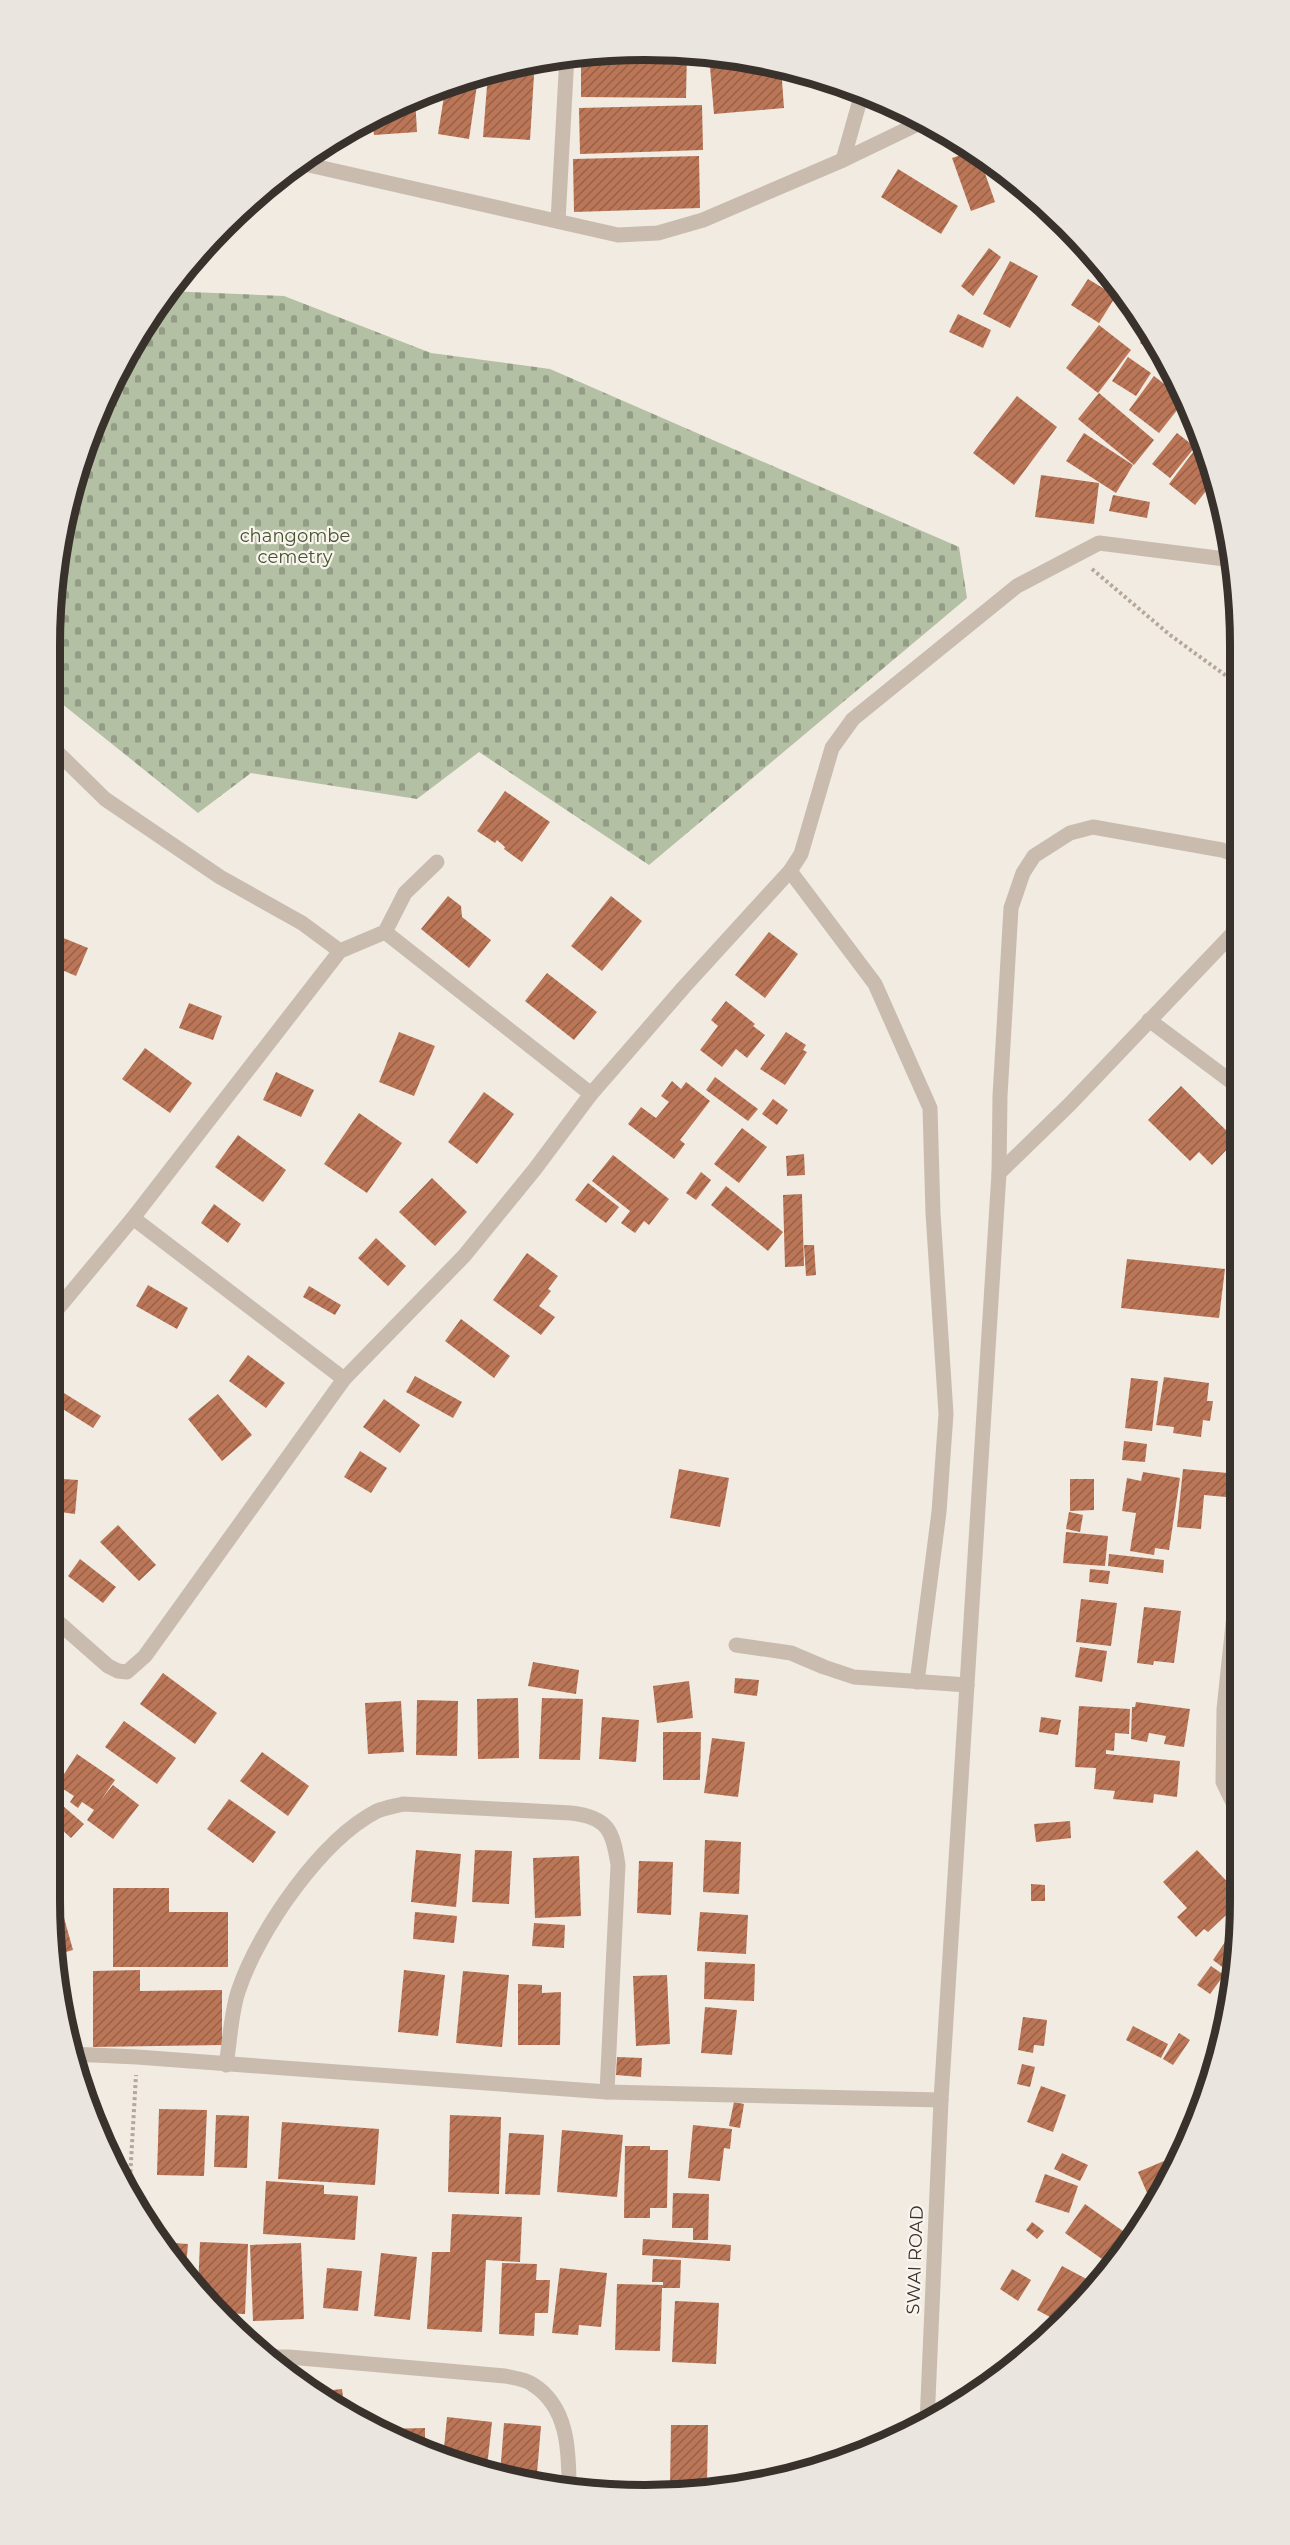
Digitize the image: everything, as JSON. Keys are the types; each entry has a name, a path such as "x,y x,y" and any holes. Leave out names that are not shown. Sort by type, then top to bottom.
{"street":[{"path":"558,221 566,65"},
{"path":"843,160 860,101"},
{"path":"311,165 618,234 658,233 703,220 843,160 915,126"},
{"path":"60,1624 108,1666 127,1672 135,1666 152,1646 344,1379 464,1256 535,1169 591,1094 684,987 790,872 801,854 832,748 853,719 1017,586 1099,543 1223,559"},
{"path":"60,755 105,799 220,878 291,916 340,951"},
{"name":"SWAI ROAD","path":"927,2413 941,2100 999,1173 1000,1096 1011,908 1023,873 1034,856 1070,833 1093,827 1230,853"},
{"path":"60,1306 133,1218 340,951 386,932 405,893 437,862"},
{"path":"790,872 874,984 930,1108 933,1213 946,1414 939,1512 917,1682"},
{"path":"386,932 591,1094"},
{"path":"999,1173 1070,1104 1230,936"},
{"path":"1149,1020 1230,1081"},
{"path":"133,1218 344,1379"},
{"path":"736,1645 791,1653 854,1677 967,1685"},
{"path":"1230,1652 1224,1709 1223,1782 1230,1796"},
{"path":"226,2065 238,1989 268,1929 295,1887 321,1857 353,1827 378,1811 403,1804 571,1813 596,1818 606,1826 614,1838 618,1865 607,2092"},
{"path":"81,2054 607,2092 941,2100"},
{"path":"280,2357 505,2376 531,2383 555,2404 569,2451 569,2480"}],"path":[{"path":"1076,555 1170,635 1230,679"},
{"path":"130,2177 137,2057"}],"green space":[{"name":"changombe cemetry","path":"179,292 284,296 431,353 550,369 959,547 967,598 649,865 479,752 417,799 251,773 198,813 60,702 61,607 71,531 80,494 91,457 120,386 138,352"}],"building":[{"path":"645,60 687,61 686,98 581,97 581,64"},
{"path":"710,64 782,77 784,108 714,114"},
{"path":"519,74 534,75 530,140 483,137 487,82"},
{"path":"477,85 469,139 438,134 444,96"},
{"path":"702,105 703,150 580,154 579,108"},
{"path":"416,107 417,132 374,135 373,127"},
{"path":"963,154 983,168 995,202 971,211 952,158"},
{"path":"699,156 700,208 574,212 573,159"},
{"path":"898,169 958,206 941,234 881,197"},
{"path":"989,248 1001,257 973,296 961,286"},
{"path":"1010,261 1038,276 1010,328 983,314"},
{"path":"1088,279 1115,298 1099,323 1071,305"},
{"path":"958,314 991,330 983,348 949,332"},
{"path":"1099,325 1131,350 1098,393 1066,368"},
{"path":"1143,339 1150,350 1140,343"},
{"path":"1128,357 1151,373 1136,396 1112,381"},
{"path":"1154,376 1172,390 1179,407 1159,433 1129,410"},
{"path":"1099,393 1154,440 1134,465 1078,419"},
{"path":"1017,396 1057,427 1014,485 973,453"},
{"path":"1084,433 1133,465 1116,493 1066,461"},
{"path":"1177,433 1195,447 1170,478 1152,464"},
{"path":"1196,449 1208,488 1195,505 1169,484"},
{"path":"1041,475 1099,483 1094,524 1035,517"},
{"path":"1113,495 1150,502 1147,518 1109,511"},
{"path":"505,791 550,822 522,862 504,849 505,847 497,840 495,843 477,831"},
{"path":"448,896 461,906 462,917 491,940 469,968 421,929"},
{"path":"611,896 642,921 602,971 571,946"},
{"path":"769,932 798,954 765,998 735,975"},
{"path":"61,937 88,948 76,976 60,969"},
{"path":"547,973 597,1012 574,1040 525,1001"},
{"path":"726,1001 765,1035 747,1058 736,1049 722,1067 700,1050 718,1026 711,1020"},
{"path":"189,1003 222,1016 213,1040 179,1028"},
{"path":"399,1032 435,1046 414,1096 379,1082"},
{"path":"786,1032 806,1045 803,1050 807,1052 785,1085 760,1069"},
{"path":"145,1048 192,1083 170,1113 122,1079"},
{"path":"276,1072 314,1090 301,1117 263,1100"},
{"path":"715,1077 758,1109 748,1121 706,1090"},
{"path":"672,1081 681,1089 686,1082 710,1101 680,1140 685,1144 674,1159 628,1124 641,1107 656,1118 669,1102 661,1096"},
{"path":"1181,1086 1230,1134 1230,1146 1212,1165 1199,1152 1190,1161 1148,1120"},
{"path":"484,1092 514,1114 477,1164 448,1142"},
{"path":"773,1099 788,1110 777,1125 762,1114"},
{"path":"359,1113 402,1143 367,1193 324,1164"},
{"path":"742,1128 767,1147 739,1183 714,1164"},
{"path":"238,1135 286,1170 263,1202 215,1167"},
{"path":"804,1154 805,1175 787,1176 786,1156"},
{"path":"613,1155 669,1199 649,1225 644,1221 635,1233 621,1223 630,1211 592,1181"},
{"path":"701,1172 711,1180 696,1200 686,1193"},
{"path":"432,1178 467,1212 435,1246 399,1212"},
{"path":"588,1183 619,1207 606,1223 575,1200"},
{"path":"726,1186 783,1232 768,1251 711,1205"},
{"path":"802,1194 804,1266 785,1267 783,1195"},
{"path":"214,1204 241,1224 228,1243 201,1223"},
{"path":"376,1238 406,1266 388,1286 358,1258"},
{"path":"804,1245 814,1245 816,1275 806,1276"},
{"path":"527,1253 558,1276 548,1289 551,1291 539,1306 555,1317 541,1335 493,1300"},
{"path":"1127,1259 1225,1269 1219,1318 1121,1308"},
{"path":"148,1285 188,1308 177,1329 136,1306"},
{"path":"309,1286 341,1305 335,1315 303,1297"},
{"path":"461,1319 510,1356 494,1378 445,1341"},
{"path":"248,1355 285,1383 266,1408 229,1381"},
{"path":"415,1376 462,1402 453,1418 406,1392"},
{"path":"1164,1377 1209,1383 1207,1401 1213,1401 1210,1421 1203,1420 1201,1437 1173,1433 1174,1427 1156,1425"},
{"path":"1131,1378 1158,1381 1152,1431 1125,1428"},
{"path":"60,1391 101,1416 93,1428 60,1407"},
{"path":"218,1394 252,1435 222,1461 188,1419"},
{"path":"384,1399 420,1425 400,1453 363,1427"},
{"path":"1124,1441 1147,1444 1145,1462 1122,1460"},
{"path":"360,1451 387,1468 371,1493 344,1477"},
{"path":"679,1469 729,1478 720,1527 670,1518"},
{"path":"1183,1469 1228,1473 1226,1497 1204,1495 1201,1529 1177,1527"},
{"path":"1143,1472 1180,1478 1169,1550 1155,1548 1154,1555 1130,1551 1136,1513 1122,1511 1127,1478 1141,1481"},
{"path":"63,1479 78,1480 75,1514 60,1512"},
{"path":"1070,1479 1094,1479 1094,1510 1070,1511"},
{"path":"1069,1512 1083,1515 1080,1532 1066,1529"},
{"path":"118,1525 156,1565 139,1581 100,1542"},
{"path":"1066,1532 1108,1536 1105,1566 1063,1563"},
{"path":"1109,1554 1164,1560 1163,1573 1108,1566"},
{"path":"80,1559 116,1587 103,1603 68,1576"},
{"path":"1090,1569 1110,1571 1108,1584 1089,1582"},
{"path":"1081,1599 1117,1603 1111,1646 1076,1642"},
{"path":"1144,1607 1181,1611 1174,1663 1154,1661 1153,1665 1137,1663"},
{"path":"1080,1647 1107,1651 1102,1682 1075,1677"},
{"path":"533,1662 579,1670 576,1694 528,1686"},
{"path":"163,1673 217,1713 195,1744 140,1704"},
{"path":"735,1678 759,1680 757,1696 734,1693"},
{"path":"689,1681 693,1718 657,1723 653,1686"},
{"path":"518,1698 519,1758 478,1759 477,1699"},
{"path":"542,1698 583,1699 580,1760 539,1759"},
{"path":"417,1700 458,1701 457,1756 416,1755"},
{"path":"401,1701 404,1752 368,1754 365,1703"},
{"path":"1136,1702 1190,1709 1184,1747 1164,1744 1166,1736 1149,1733 1147,1742 1131,1739 1132,1707 1135,1707"},
{"path":"1079,1706 1130,1709 1129,1734 1115,1733 1114,1751 1106,1750 1106,1754 1180,1761 1177,1797 1154,1794 1153,1803 1113,1799 1115,1791 1094,1789 1096,1768 1075,1767"},
{"path":"602,1717 639,1720 636,1762 599,1759"},
{"path":"1041,1717 1061,1720 1058,1735 1039,1732"},
{"path":"124,1721 176,1758 157,1784 105,1747"},
{"path":"663,1732 701,1732 700,1780 663,1780"},
{"path":"712,1738 745,1742 738,1797 704,1793"},
{"path":"262,1752 309,1786 288,1816 240,1781"},
{"path":"77,1754 115,1780 100,1801 113,1785 139,1805 113,1839 87,1820 94,1810 82,1802 78,1808 70,1802 74,1796 60,1787 60,1780"},
{"path":"229,1799 276,1832 253,1863 207,1829"},
{"path":"60,1803 84,1824 71,1838 60,1828"},
{"path":"1070,1821 1071,1838 1036,1842 1034,1824"},
{"path":"705,1840 741,1842 739,1894 703,1892"},
{"path":"416,1850 461,1854 456,1907 411,1902"},
{"path":"475,1850 512,1851 509,1904 472,1902"},
{"path":"1197,1850 1230,1885 1230,1912 1208,1932 1204,1929 1196,1937 1177,1917 1187,1908 1163,1882"},
{"path":"579,1856 581,1916 535,1918 533,1858"},
{"path":"639,1861 673,1862 671,1915 637,1913"},
{"path":"1031,1884 1045,1885 1045,1901 1031,1901"},
{"path":"113,1888 169,1888 169,1912 228,1912 228,1967 113,1967"},
{"path":"415,1912 457,1916 454,1943 413,1939"},
{"path":"700,1912 748,1915 746,1954 697,1951"},
{"path":"64,1918 73,1950 63,1953 61,1938 60,1919"},
{"path":"534,1923 565,1925 564,1948 532,1946"},
{"path":"1227,1939 1229,1940 1225,1969 1213,1960"},
{"path":"705,1962 755,1964 754,2001 704,1999"},
{"path":"1211,1966 1224,1975 1210,1994 1197,1985"},
{"path":"140,1970 140,1991 222,1990 222,2045 93,2047 93,1971"},
{"path":"404,1970 445,1975 438,2036 398,2032"},
{"path":"463,1971 509,1975 502,2047 456,2043"},
{"path":"667,1975 670,2044 636,2046 633,1976"},
{"path":"518,1984 542,1985 542,1993 561,1992 560,2045 518,2045"},
{"path":"705,2007 737,2010 732,2055 701,2053"},
{"path":"1023,2017 1047,2020 1044,2046 1034,2045 1033,2053 1018,2050"},
{"path":"1133,2026 1168,2044 1161,2058 1126,2040"},
{"path":"1179,2033 1190,2040 1173,2065 1163,2059"},
{"path":"617,2057 642,2058 641,2077 616,2075"},
{"path":"1022,2064 1035,2067 1030,2087 1017,2084"},
{"path":"1041,2086 1066,2095 1053,2132 1027,2122"},
{"path":"734,2102 744,2104 740,2128 729,2126"},
{"path":"159,2109 207,2110 204,2176 157,2175"},
{"path":"216,2115 249,2116 247,2168 214,2167"},
{"path":"450,2115 501,2117 499,2194 448,2192"},
{"path":"282,2122 379,2129 375,2185 278,2179"},
{"path":"693,2125 732,2129 730,2149 724,2148 720,2181 688,2178"},
{"path":"562,2130 623,2135 617,2197 557,2192"},
{"path":"509,2133 544,2135 540,2195 505,2194"},
{"path":"625,2146 650,2146 650,2150 668,2150 667,2208 650,2208 650,2218 624,2218"},
{"path":"1062,2153 1088,2165 1080,2181 1054,2169"},
{"path":"1170,2158 1152,2192 1148,2195 1138,2172"},
{"path":"1045,2174 1078,2186 1069,2213 1035,2202"},
{"path":"266,2181 324,2185 324,2194 358,2196 355,2240 263,2234"},
{"path":"673,2193 709,2194 708,2240 693,2240 693,2228 672,2228"},
{"path":"1085,2204 1125,2233 1105,2261 1065,2233"},
{"path":"452,2214 522,2217 520,2262 486,2260 482,2332 427,2329 432,2252 450,2252"},
{"path":"1032,2222 1044,2231 1037,2239 1026,2230"},
{"path":"643,2239 731,2245 730,2261 642,2255"},
{"path":"200,2242 248,2244 245,2314 230,2313 199,2278"},
{"path":"172,2243 188,2244 186,2263"},
{"path":"301,2243 304,2319 253,2321 250,2245"},
{"path":"381,2253 417,2257 410,2320 374,2316"},
{"path":"653,2259 681,2260 680,2288 662,2288 660,2351 615,2350 617,2284 663,2285 663,2282 652,2282"},
{"path":"502,2263 537,2264 536,2280 550,2280 548,2313 535,2313 534,2336 499,2334"},
{"path":"1062,2266 1089,2281 1054,2319 1037,2310"},
{"path":"327,2268 362,2271 358,2311 323,2308"},
{"path":"560,2268 607,2273 601,2327 579,2325 578,2335 552,2333"},
{"path":"1012,2269 1031,2280 1018,2301 1000,2289"},
{"path":"675,2301 719,2303 716,2364 672,2362"},
{"path":"342,2389 343,2401 327,2391"},
{"path":"447,2417 492,2422 487,2463 444,2449"},
{"path":"504,2423 541,2426 537,2475 501,2467"},
{"path":"671,2425 708,2425 707,2481 670,2484"},
{"path":"425,2428 425,2442 421,2440 395,2429"}]}
